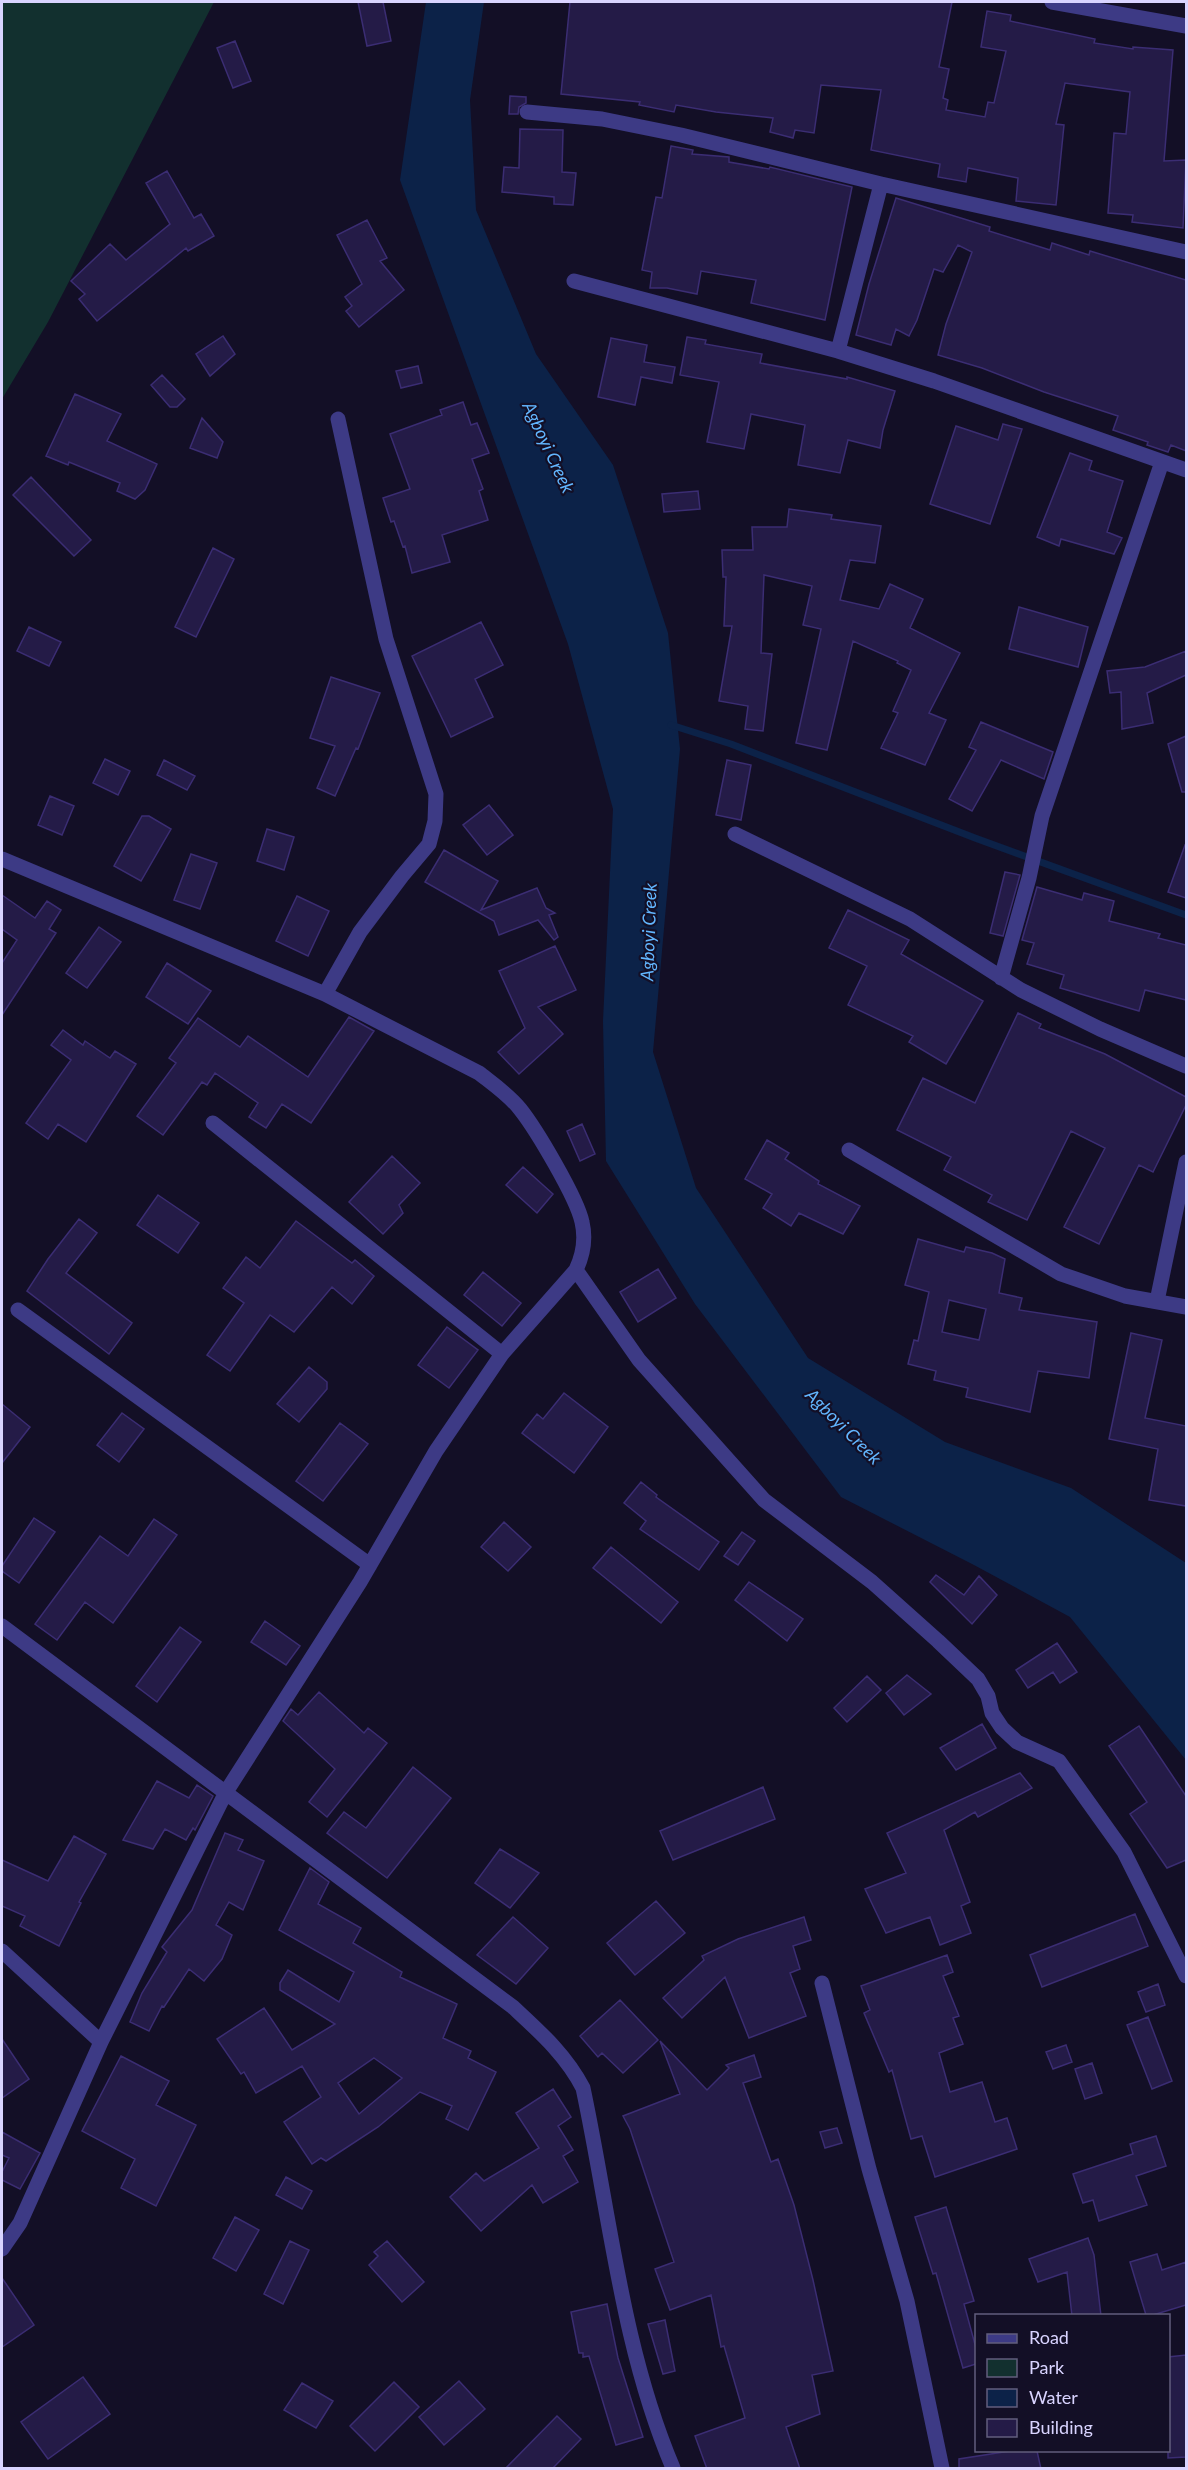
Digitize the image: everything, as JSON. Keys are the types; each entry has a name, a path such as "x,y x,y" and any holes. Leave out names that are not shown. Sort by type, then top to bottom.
{"street":[{"path":"1052,2 1186,26"},
{"path":"527,112 602,119 681,135 881,184 1186,252"},
{"path":"838,351 881,184"},
{"path":"574,281 838,351 934,381 1186,470"},
{"path":"325,994 360,932 429,844 435,821 436,794 386,639 338,419"},
{"path":"1001,978 1046,805 1162,462"},
{"path":"735,834 910,919 1021,990 1100,1029 1186,1065"},
{"path":"2,859 325,994 479,1073 500,1089 520,1109 576,1203 582,1221 583,1255 576,1270 502,1354 436,1451 370,1564 226,1792 100,2042 20,2223 2,2249"},
{"path":"213,1123 502,1354"},
{"path":"849,1150 1062,1274 1125,1296 1186,1307"},
{"path":"1157,1301 1186,1162"},
{"path":"576,1270 639,1360 764,1500 872,1582 978,1679 988,1696 992,1713 1002,1728 1017,1742 1059,1761 1124,1852 1186,1976"},
{"path":"18,1310 370,1564"},
{"path":"2,1626 513,2007 547,2038 572,2066 583,2088 624,2311 660,2437 673,2469"},
{"path":"2,1951 100,2042"},
{"path":"822,1983 869,2169 907,2301 942,2469"}],"green space":[{"path":"2,2 214,2 48,322 2,399"}],"water":[{"name":"Agboyi Creek","path":"426,2 484,2 470,100 476,210 536,354 613,465 668,633 680,749 653,1052 696,1188 808,1358 945,1442 1071,1488 1186,1563 1186,1760 1070,1617 841,1497 695,1304 606,1161 603,1021 613,809 568,644 400,180"}],"building":[{"path":"358,2 383,2 391,41 367,46"},
{"path":"570,2 952,2 939,67 949,69 943,98 948,100 946,110 985,117 988,102 994,103 1006,51 981,47 987,11 1011,15 1010,21 1095,39 1094,43 1133,49 1133,47 1173,50 1164,161 1186,160 1183,228 1132,222 1133,215 1108,213 1114,133 1126,134 1130,92 1065,83 1056,124 1064,125 1056,205 1016,201 1018,178 968,168 966,182 938,177 940,164 871,150 881,90 821,85 814,133 795,130 793,138 770,132 773,118 676,105 674,112 639,105 640,102 561,94"},
{"path":"235,41 251,81 233,88 217,48"},
{"path":"510,96 526,97 526,103 519,107 518,114 509,114"},
{"path":"520,129 563,130 562,172 576,173 573,205 554,204 554,197 502,192 504,167 519,168"},
{"path":"671,146 693,150 692,154 729,157 729,162 769,169 770,167 852,187 825,320 751,303 756,280 701,271 697,294 667,288 650,288 652,272 642,270 656,197 662,198"},
{"path":"167,171 194,218 201,214 214,236 188,251 186,248 97,321 79,299 85,294 71,281 110,244 126,260 170,224 146,183"},
{"path":"896,198 990,227 989,231 1050,250 1052,243 1089,255 1090,251 1186,280 1186,451 1171,445 1168,452 1147,445 1148,442 1113,430 1118,416 1044,392 982,368 938,355 946,324 972,252 958,245 943,272 934,269 917,320 909,336 896,329 891,345 856,335 869,284"},
{"path":"367,220 387,258 380,261 404,290 359,327 346,311 352,306 345,297 362,284 337,235"},
{"path":"223,336 235,354 210,376 196,354"},
{"path":"687,337 706,340 705,344 762,354 760,363 847,379 847,377 895,391 880,448 848,440 840,473 798,465 805,425 751,414 744,449 707,442 719,382 680,375"},
{"path":"611,338 647,345 644,362 675,367 672,383 641,377 635,405 598,397"},
{"path":"418,366 422,383 401,388 396,371"},
{"path":"162,375 185,399 177,407 170,407 151,385"},
{"path":"75,394 121,414 107,441 157,464 145,490 135,499 117,491 120,483 69,462 68,465 46,456"},
{"path":"463,402 471,425 477,423 489,453 472,459 483,489 479,491 488,520 442,535 450,562 412,573 405,546 403,547 394,521 391,522 383,498 410,489 390,434 442,415 440,410"},
{"path":"202,418 223,442 217,458 190,448"},
{"path":"1003,424 1022,429 990,524 930,504 956,426 998,440"},
{"path":"1070,453 1092,461 1089,470 1123,481 1107,532 1122,538 1114,554 1061,539 1059,546 1037,537"},
{"path":"31,477 91,540 74,556 13,495"},
{"path":"698,491 700,509 664,512 662,494"},
{"path":"789,509 832,515 831,519 881,526 875,563 850,560 840,600 879,609 890,584 923,599 910,628 960,653 929,713 946,720 925,765 881,748 898,713 893,711 911,670 897,663 898,661 853,641 827,750 796,743 821,629 803,625 812,586 764,575 761,653 772,654 763,731 745,729 748,706 719,701 732,626 724,626 726,577 723,577 722,550 753,550 752,527 787,527"},
{"path":"213,548 234,559 196,637 175,627"},
{"path":"1019,607 1088,627 1078,667 1009,649"},
{"path":"481,622 503,665 475,679 493,717 451,737 412,656"},
{"path":"29,627 61,642 49,666 17,651"},
{"path":"1186,651 1186,675 1147,693 1153,723 1122,729 1121,692 1110,693 1107,671 1145,667"},
{"path":"331,677 380,693 358,749 356,748 335,796 317,788 335,746 310,738"},
{"path":"981,722 1053,752 1044,779 1001,760 972,811 949,799 976,750 969,747"},
{"path":"1186,736 1186,792 1182,792 1168,744"},
{"path":"105,759 130,771 118,795 93,783"},
{"path":"164,760 195,776 187,790 157,775"},
{"path":"727,760 751,765 741,820 716,815"},
{"path":"50,796 74,806 62,835 38,825"},
{"path":"489,805 513,835 487,855 463,825"},
{"path":"142,816 149,816 171,829 141,881 114,866"},
{"path":"267,829 294,837 284,870 257,861"},
{"path":"1186,846 1186,898 1168,892"},
{"path":"444,850 498,881 481,910 537,888 546,908 555,913 549,915 558,937 554,940 538,920 499,935 494,921 425,882"},
{"path":"191,854 217,863 200,909 174,900"},
{"path":"1005,872 1020,875 1003,936 990,933"},
{"path":"1037,887 1082,900 1084,893 1114,901 1109,921 1160,934 1158,938 1186,945 1186,1000 1145,990 1139,1011 1060,988 1064,975 1027,964 1034,943 1022,940"},
{"path":"2,895 35,918 47,901 61,910 49,929 56,933 2,1015 2,963 17,940 2,929"},
{"path":"297,896 329,911 308,956 276,941"},
{"path":"848,910 909,940 901,954 983,1001 946,1064 909,1042 913,1036 848,1005 867,966 829,948"},
{"path":"99,927 121,942 87,988 66,973"},
{"path":"555,946 576,990 538,1007 563,1034 519,1074 498,1052 525,1028 499,971"},
{"path":"167,963 211,991 188,1024 146,997"},
{"path":"1018,1013 1041,1024 1039,1028 1105,1054 1186,1097 1186,1105 1153,1172 1139,1165 1099,1244 1064,1227 1105,1148 1071,1131 1027,1220 988,1202 992,1195 944,1170 951,1157 897,1130 923,1078 975,1103"},
{"path":"349,1017 374,1031 311,1123 282,1104 266,1128 249,1117 258,1103 215,1073 207,1085 202,1082 163,1135 137,1116 176,1063 169,1058 198,1018 240,1047 248,1036 308,1077"},
{"path":"63,1030 83,1045 85,1041 110,1058 115,1051 136,1064 86,1142 58,1124 48,1139 26,1123 71,1060 51,1045"},
{"path":"582,1124 595,1154 580,1161 567,1131"},
{"path":"767,1140 789,1153 785,1159 819,1181 818,1184 860,1206 843,1234 799,1213 791,1226 763,1208 772,1194 745,1179"},
{"path":"392,1156 420,1183 399,1205 403,1213 383,1234 349,1202"},
{"path":"523,1167 553,1194 537,1213 506,1185"},
{"path":"158,1195 199,1223 178,1253 137,1225"},
{"path":"79,1219 97,1233 66,1273 132,1323 109,1354 27,1291"},
{"path":"296,1221 352,1263 355,1260 374,1276 352,1304 332,1287 294,1332 270,1315 230,1371 207,1355 244,1303 223,1288 246,1257 260,1268"},
{"path":"918,1239 964,1252 966,1247 992,1253 1005,1259 999,1293 1022,1298 1019,1310 1097,1322 1089,1378 1038,1371 1030,1412 966,1397 968,1388 934,1380 936,1371 908,1364 914,1340 918,1341 929,1292 905,1285","holes":["949,1300 986,1309 979,1340 942,1332"]},
{"path":"658,1269 676,1298 638,1322 620,1292"},
{"path":"483,1272 521,1303 502,1326 464,1295"},
{"path":"447,1327 478,1350 449,1388 418,1365"},
{"path":"1131,1333 1162,1340 1145,1418 1186,1426 1186,1506 1149,1500 1158,1449 1109,1439"},
{"path":"309,1367 327,1382 327,1389 299,1422 277,1404"},
{"path":"564,1393 608,1427 574,1473 522,1433 537,1414 543,1419"},
{"path":"2,1404 30,1427 2,1463"},
{"path":"122,1413 144,1429 119,1462 97,1445"},
{"path":"340,1423 368,1444 323,1501 296,1481"},
{"path":"641,1482 657,1495 656,1497 719,1542 699,1570 640,1529 646,1521 624,1503"},
{"path":"34,1518 55,1532 19,1583 2,1571 2,1566"},
{"path":"154,1519 177,1535 113,1623 85,1602 57,1640 35,1624 100,1536 128,1556"},
{"path":"504,1522 531,1547 508,1571 481,1547"},
{"path":"742,1532 755,1541 738,1565 724,1556"},
{"path":"611,1547 678,1602 661,1623 593,1568"},
{"path":"936,1575 964,1595 979,1576 997,1595 972,1624 930,1582"},
{"path":"749,1582 803,1619 787,1641 735,1600"},
{"path":"265,1621 300,1646 286,1665 251,1642"},
{"path":"180,1627 201,1642 157,1702 136,1686"},
{"path":"1057,1643 1077,1672 1060,1683 1053,1672 1028,1688 1016,1670"},
{"path":"907,1675 931,1694 904,1715 886,1693"},
{"path":"867,1676 881,1690 847,1722 834,1708"},
{"path":"319,1692 364,1733 368,1728 387,1743 327,1817 309,1802 335,1769 283,1721 291,1709 298,1715"},
{"path":"982,1724 996,1748 956,1770 940,1748"},
{"path":"1139,1726 1186,1796 1186,1860 1167,1868 1130,1814 1147,1802 1109,1746"},
{"path":"413,1767 451,1798 387,1878 327,1833 344,1812 366,1828"},
{"path":"1020,1773 1032,1788 978,1817 975,1812 944,1830 970,1902 961,1906 971,1933 940,1945 930,1917 886,1933 865,1889 906,1873 887,1833"},
{"path":"157,1781 189,1798 197,1785 213,1796 195,1830 193,1828 186,1840 165,1829 153,1849 123,1840"},
{"path":"763,1787 775,1819 673,1860 660,1831"},
{"path":"225,1833 243,1840 238,1850 264,1861 243,1910 229,1902 216,1925 232,1935 222,1959 204,1981 189,1969 164,2007 162,2006 149,2031 130,2022 142,1993 167,1952 162,1947 192,1910"},
{"path":"74,1836 106,1854 79,1902 81,1903 59,1946 20,1926 25,1916 2,1906 2,1860 48,1881"},
{"path":"500,1849 539,1873 510,1908 475,1883"},
{"path":"310,1868 329,1882 318,1904 361,1928 353,1943 402,1972 400,1977 457,2004 443,2038 471,2051 468,2058 496,2072 468,2130 446,2119 452,2106 420,2092 378,2127 326,2161 321,2158 312,2164 284,2122 321,2097 302,2066 256,2093 244,2072 241,2074 217,2039 264,2008 292,2050 335,2024 280,1990 280,1983 288,1970 339,2002 354,1972 279,1930","holes":["374,2058 402,2078 359,2114 338,2083"]},
{"path":"656,1901 685,1933 635,1975 607,1943"},
{"path":"1135,1914 1148,1946 1042,1987 1030,1955"},
{"path":"513,1917 548,1948 516,1984 477,1955"},
{"path":"804,1917 811,1940 793,1946 800,1969 790,1973 806,2016 749,2038 725,1977 682,2018 663,1998 704,1960 702,1956 738,1939"},
{"path":"947,1955 953,1972 943,1976 959,2016 953,2018 963,2044 939,2053 950,2092 982,2082 995,2122 1007,2118 1017,2149 935,2177 922,2136 911,2139 892,2070 889,2072 864,2013 870,2010 861,1986"},
{"path":"1158,1984 1165,2005 1146,2012 1138,1992"},
{"path":"620,2000 658,2040 623,2073 602,2053 598,2057 580,2036"},
{"path":"1148,2017 1172,2081 1152,2089 1127,2025"},
{"path":"2,2039 29,2079 2,2098"},
{"path":"660,2041 707,2090 729,2068 726,2065 754,2055 761,2077 743,2083 771,2162 778,2159 794,2205 833,2371 812,2375 820,2414 786,2427 800,2469 707,2469 695,2436 745,2418 724,2346 721,2347 711,2295 670,2310 655,2269 674,2262 630,2129 623,2116 680,2094"},
{"path":"1066,2045 1072,2062 1053,2069 1046,2052"},
{"path":"121,2056 169,2081 156,2105 196,2125 156,2206 121,2188 135,2159 82,2131"},
{"path":"1092,2063 1102,2093 1085,2099 1075,2069"},
{"path":"553,2089 571,2117 558,2126 573,2150 563,2156 578,2182 543,2203 532,2185 481,2231 450,2197 476,2173 484,2181 539,2148 516,2113"},
{"path":"837,2128 842,2143 825,2148 820,2132"},
{"path":"2,2132 40,2153 20,2189 2,2180 2,2172 9,2158 2,2155"},
{"path":"1156,2136 1166,2166 1136,2176 1147,2205 1099,2221 1093,2200 1083,2203 1073,2174 1133,2154 1130,2144"},
{"path":"286,2177 312,2191 302,2209 276,2195"},
{"path":"946,2207 974,2301 964,2304 975,2344 975,2364 963,2368 936,2273 933,2274 915,2217"},
{"path":"235,2217 259,2230 236,2271 213,2258"},
{"path":"1088,2238 1094,2255 1101,2314 1072,2314 1067,2272 1038,2282 1029,2259"},
{"path":"290,2241 309,2250 283,2304 264,2294"},
{"path":"387,2241 424,2282 402,2302 369,2265 378,2256 374,2252"},
{"path":"1157,2254 1162,2270 1186,2262 1186,2305 1156,2314 1146,2314 1130,2262"},
{"path":"2,2278 34,2325 2,2347"},
{"path":"607,2304 618,2358 643,2437 616,2445 589,2356 583,2357 583,2353 579,2353 571,2312"},
{"path":"665,2320 675,2371 663,2374 648,2324"},
{"path":"1186,2355 1186,2457 1168,2458 1168,2452 1170,2452 1170,2357"},
{"path":"83,2377 110,2414 48,2459 21,2422"},
{"path":"459,2381 485,2409 444,2445 419,2417"},
{"path":"394,2382 419,2407 375,2451 350,2426"},
{"path":"302,2383 333,2401 316,2428 284,2410"},
{"path":"557,2416 581,2439 552,2469 505,2469"},
{"path":"1004,2452 1037,2452 1041,2469 959,2469 959,2459"}],"waterway":[{"path":"671,725 731,744 975,838 1186,915"}]}
